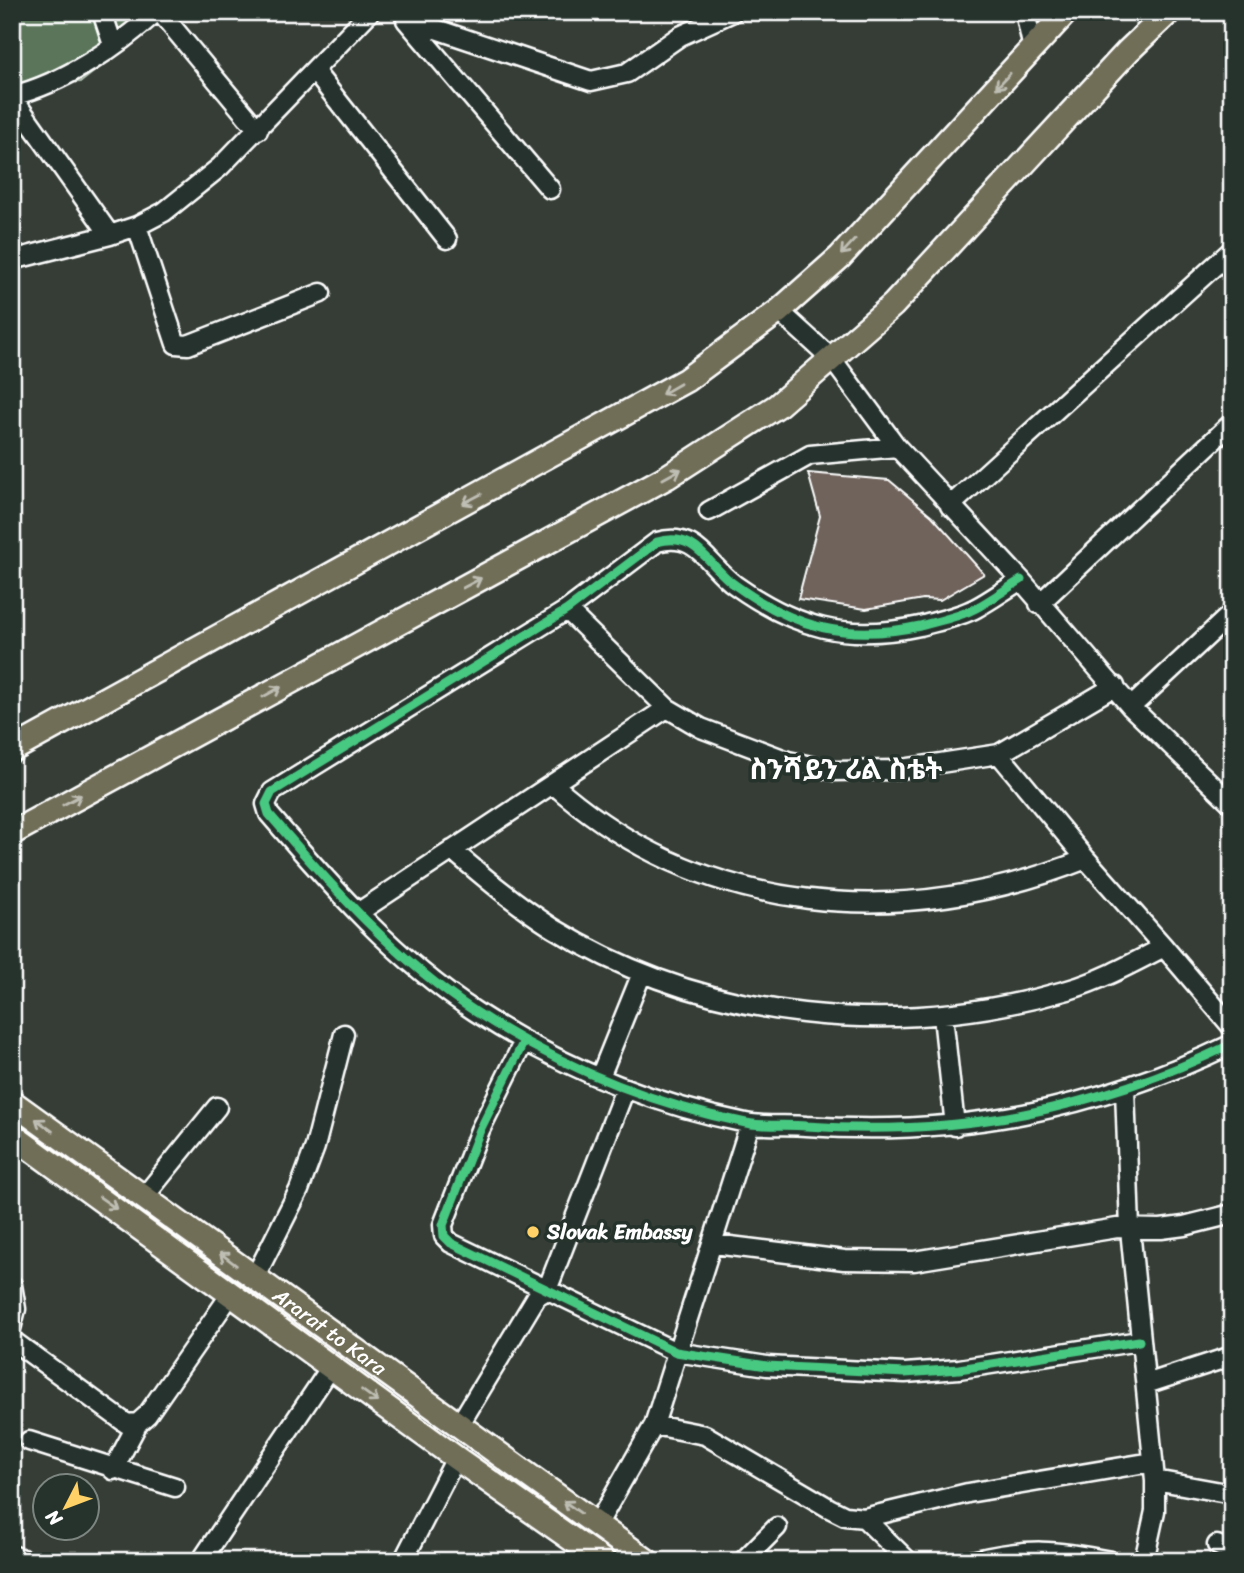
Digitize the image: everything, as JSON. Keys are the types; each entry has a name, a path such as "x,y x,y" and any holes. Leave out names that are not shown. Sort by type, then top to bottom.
{"main road":[{"path":"12,750 686,380 779,311 840,257 1066,12"},
{"path":"12,832 696,461 777,406 893,305 1128,51 1169,12"},
{"name":"Ararat to Kara","path":"12,1102 458,1427 647,1561"},
{"name":"Ararat to Kara","path":"12,1135 456,1458 603,1561"},
{"path":"278,1328 292,1306"}],"street":[{"path":"102,12 113,45"},
{"path":"110,235 12,96 38,89 113,45 158,12 258,130"},
{"path":"12,260 110,235 137,226 164,212 258,130 370,12"},
{"path":"403,16 592,81 627,73 680,36 733,12"},
{"path":"1025,12 1033,49"},
{"path":"403,16 551,189"},
{"path":"315,72 447,239"},
{"path":"137,226 176,344 188,345 321,293"},
{"path":"950,506 1232,250"},
{"path":"779,311 832,359 897,447 1021,580 1039,604 1131,706 1232,804"},
{"path":"1039,604 1232,423"},
{"path":"709,511 810,456 897,447"},
{"path":"1021,580 974,609 934,622 888,633 839,632 800,623 768,607 732,583 704,554 672,537 657,542 567,610 272,792 266,804 269,814 394,948 475,1011 524,1041 625,1089 684,1108 750,1124 864,1130 955,1126 1125,1089 1232,1044"},
{"path":"567,610 667,708 701,728 733,742 788,761 834,771 895,770 999,754 1115,686"},
{"path":"1131,706 1232,612"},
{"path":"359,912 667,708"},
{"path":"999,754 1232,1027"},
{"path":"553,784 604,825 674,864 711,878 771,892 902,904 1000,889 1086,859"},
{"path":"452,850 500,891 552,927 642,973 743,1004 783,1011 848,1018 943,1016 1069,990 1110,974 1164,947"},
{"path":"600,1076 642,973"},
{"path":"943,1016 955,1126"},
{"path":"254,1279 299,1190 316,1147 344,1034"},
{"path":"524,1041 480,1130 443,1225 444,1236 451,1243 547,1290 676,1352 767,1366 905,1373 959,1369 1139,1341"},
{"path":"458,1427 537,1296 547,1290 625,1089"},
{"path":"1125,1089 1130,1229 1139,1341 1146,1384 1155,1511 1144,1561"},
{"path":"144,1197 218,1107"},
{"path":"597,1525 654,1424 714,1244 750,1124"},
{"path":"714,1244 844,1260 914,1261 1117,1228 1184,1226 1232,1214"},
{"path":"12,1285 16,1309 12,1325"},
{"path":"113,1470 138,1423 147,1415 231,1294"},
{"path":"12,1340 127,1424 138,1423"},
{"path":"1146,1384 1232,1356"},
{"path":"201,1561 331,1367"},
{"path":"654,1424 705,1435 845,1516 864,1518 968,1493 1153,1471 1232,1494"},
{"path":"29,1441 113,1470 175,1487"},
{"path":"403,1561 456,1458"},
{"path":"864,1518 908,1561"},
{"path":"743,1561 777,1527"},
{"path":"972,1561 1016,1550 1064,1552 1111,1561"},
{"path":"12,1555 29,1561"}],"green space":[{"path":"12,12 170,12 81,82 12,86"}],"building":[{"path":"808,473 889,480 932,516 984,574 940,600 923,599 866,609 798,599 820,516"}],"cycle path":[{"path":"1021,580 963,614 894,631 845,631 801,621 757,600 735,585 692,545 671,540 657,542 567,610 272,792 266,804 269,814 341,895 392,946 419,970 476,1012 539,1049 606,1080 640,1094 710,1115 760,1125 862,1128 971,1122 1077,1102 1181,1067 1232,1044"},
{"path":"524,1041 480,1130 443,1225 444,1236 451,1243 676,1352 767,1366 905,1373 959,1369 1139,1341"}],"place":[{"name":"Slovak Embassy","path":"533,1232"}],"district":[{"name":"ስንሻይን ሪል ስቴት","path":"846,769"}]}
